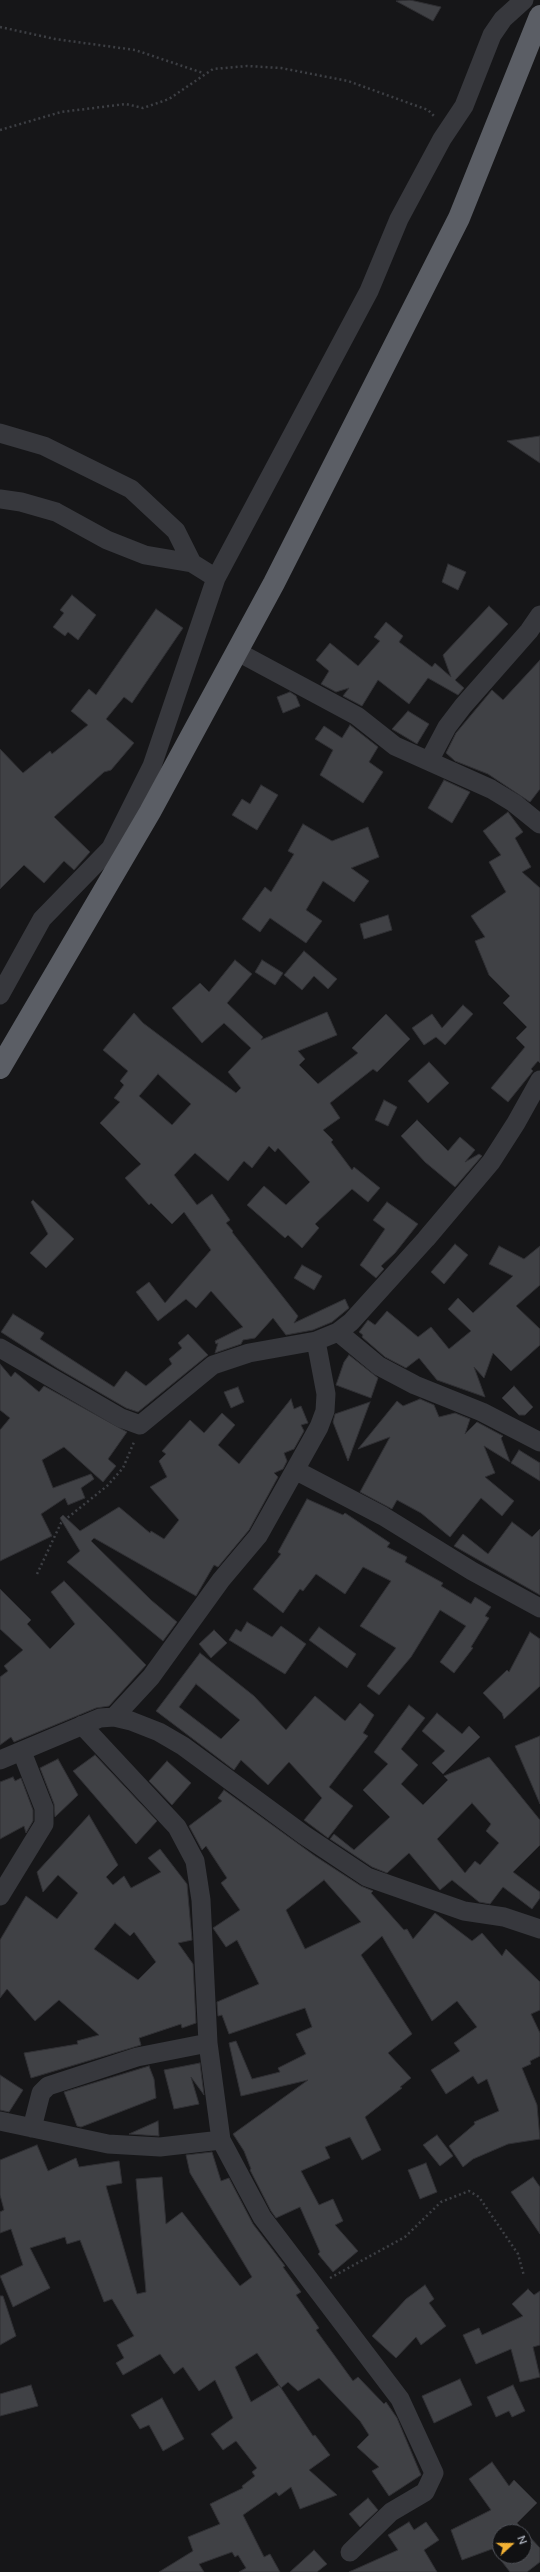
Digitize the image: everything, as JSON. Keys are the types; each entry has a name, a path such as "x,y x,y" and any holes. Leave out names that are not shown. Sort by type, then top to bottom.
{"highway":[{"path":"0,1068 150,812 274,583 459,218 540,16"}],"street":[{"path":"0,995 42,920 111,848 152,766 216,578 369,291 399,219 442,139 464,106 492,35 504,19 524,0"},
{"path":"0,433 44,446 131,489 176,531 192,563"},
{"path":"0,498 21,502 56,512 107,540 145,555 192,563 216,578"},
{"path":"429,761 448,727 463,706 540,615"},
{"path":"236,651 357,716 395,746 491,789 514,803 540,824"},
{"path":"0,1348 121,1418 140,1424 213,1366 249,1353 316,1341 338,1332 351,1322 426,1239 491,1162 516,1123 540,1080"},
{"path":"338,1332 379,1366 415,1385 482,1412 540,1442"},
{"path":"114,1717 151,1676 221,1580 258,1536 319,1427 325,1411 326,1394 316,1341"},
{"path":"295,1470 383,1516 472,1572 540,1608"},
{"path":"0,1760 100,1718 114,1717 159,1732 183,1746 298,1831 367,1877 464,1911 504,1917 540,1929"},
{"path":"82,1725 177,1827 195,1861 201,1900 208,2043 221,2140 262,2217 314,2288 400,2399 434,2473 425,2492 391,2512 350,2552"},
{"path":"0,1896 44,1824 44,1808 22,1752"},
{"path":"32,2128 41,2094 48,2086 137,2057 208,2043"},
{"path":"0,2122 108,2144 160,2147 221,2140"}],"path":[{"path":"0,27 55,39 135,50 204,73"},
{"path":"0,130 61,112 126,104 143,108 169,99 204,73 213,69 247,66 274,67 348,81 428,110 441,123 442,139"},
{"path":"37,1574 61,1523 107,1486 123,1468 140,1424"},
{"path":"314,2288 405,2237 441,2202 469,2191 479,2197 518,2254 524,2276"}],"building":[{"path":"410,0 441,7 433,21 396,1"},
{"path":"540,436 540,463 507,441"},
{"path":"448,564 466,572 458,590 442,582"},
{"path":"72,595 96,615 78,640 68,632 65,636 53,627 64,613 60,610"},
{"path":"489,606 508,624 455,680 464,688 458,695 428,678 409,704 378,680 362,706 343,696 349,688 336,692 321,684 329,671 316,660 330,643 358,666 380,641 374,637 386,622 403,636 399,642 432,667 435,663 451,677 443,655"},
{"path":"156,609 183,628 132,703 124,697 106,719 134,743 111,770 104,772 54,817 90,852 74,870 64,861 44,883 24,865 0,889 0,749 23,773 50,751 52,754 88,725 71,711 89,689 96,695"},
{"path":"540,660 540,789 530,802 488,774 455,761 446,753 456,733 492,690 503,700"},
{"path":"290,692 296,696 300,706 283,713 277,697"},
{"path":"408,711 429,724 417,744 392,729"},
{"path":"350,725 378,747 369,762 383,772 363,803 320,775 333,750 315,739 324,726 342,738"},
{"path":"444,780 470,792 452,823 428,808"},
{"path":"261,785 278,795 257,830 232,815 242,799 250,804"},
{"path":"508,812 523,832 515,838 531,867 522,872 540,888 540,1063 538,1061 531,1069 533,1071 508,1102 491,1088 525,1047 516,1038 527,1027 503,1003 510,996 489,975 475,941 485,937 471,916 506,892 489,862 501,855 483,831"},
{"path":"303,824 332,841 368,827 379,857 351,868 369,881 354,902 323,881 306,910 322,921 306,943 270,918 260,932 242,919 265,887 271,892 294,854 288,851"},
{"path":"388,915 392,930 364,939 360,924"},
{"path":"304,951 337,979 328,989 314,976 302,990 284,975"},
{"path":"235,960 252,974 227,1003 263,1037 261,1040 327,1012 337,1035 298,1051 305,1059 299,1065 318,1084 358,1053 352,1048 386,1014 410,1039 377,1072 373,1069 330,1103 340,1118 323,1130 333,1140 331,1142 352,1170 354,1167 380,1188 368,1202 352,1189 315,1224 319,1228 302,1248 288,1235 285,1238 247,1205 264,1186 286,1205 310,1182 278,1148 275,1152 269,1146 252,1168 244,1161 228,1181 195,1153 174,1175 197,1205 212,1194 230,1220 226,1223 233,1231 232,1232 298,1316 294,1323 345,1299 349,1308 332,1322 313,1330 286,1335 273,1318 255,1338 243,1340 241,1344 215,1353 218,1343 216,1344 215,1341 243,1327 211,1291 196,1308 186,1299 158,1321 136,1292 149,1282 165,1303 211,1250 184,1212 172,1224 151,1203 149,1205 125,1178 141,1164 100,1123 120,1102 114,1098 124,1085 120,1081 128,1071 103,1050 134,1013 143,1023 236,1093 241,1088 228,1072 251,1048 224,1023 202,1043 172,1008 200,983 209,992","holes":["158,1074 191,1104 172,1125 139,1096"]},
{"path":"262,960 283,973 275,985 255,972"},
{"path":"463,1005 473,1014 445,1045 436,1037 424,1045 412,1028 432,1014 442,1028"},
{"path":"429,1062 449,1083 428,1103 408,1081"},
{"path":"384,1100 397,1107 388,1126 375,1120"},
{"path":"417,1120 448,1151 460,1137 475,1150 465,1162 479,1154 482,1156 455,1187 425,1162 401,1136"},
{"path":"33,1200 74,1239 46,1268 30,1253 48,1234 31,1202"},
{"path":"387,1202 418,1224 395,1253 381,1266 384,1269 376,1278 360,1265 385,1229 373,1220"},
{"path":"455,1244 468,1255 444,1284 431,1272"},
{"path":"499,1246 524,1259 540,1246 540,1285 516,1306 540,1329 540,1345 511,1371 493,1353 484,1378 474,1367 485,1397 437,1380 419,1358 406,1368 385,1357 362,1337 363,1335 359,1332 368,1320 375,1325 387,1311 418,1337 431,1327 449,1349 471,1331 448,1309 458,1298 473,1313 513,1276 489,1264"},
{"path":"302,1265 322,1276 314,1290 294,1278"},
{"path":"13,1314 44,1333 40,1339 114,1387 126,1371 146,1386 172,1364 169,1359 182,1348 178,1343 188,1334 208,1355 138,1412 126,1408 57,1368 1,1332"},
{"path":"349,1355 378,1378 371,1398 336,1385 344,1362"},
{"path":"0,1364 11,1377 15,1372 39,1392 44,1386 127,1432 108,1459 116,1466 103,1482 64,1447 42,1460 53,1488 91,1474 94,1479 81,1488 85,1498 68,1505 65,1498 41,1514 52,1536 0,1561 0,1430 10,1418 0,1410"},
{"path":"514,1386 533,1407 525,1415 519,1415 502,1398"},
{"path":"238,1387 244,1402 231,1408 224,1392"},
{"path":"291,1399 294,1409 301,1406 308,1423 301,1425 304,1431 294,1449 284,1453 287,1461 283,1469 274,1473 278,1477 249,1530 218,1567 214,1565 196,1596 94,1538 91,1541 151,1600 177,1622 163,1641 67,1562 80,1551 60,1518 63,1515 80,1531 119,1507 150,1533 151,1531 164,1539 179,1520 150,1487 167,1477 159,1461 166,1454 162,1451 190,1420 204,1433 222,1413 235,1425 218,1445 239,1464"},
{"path":"420,1399 434,1405 439,1417 455,1413 470,1419 465,1434 477,1422 503,1436 501,1438 510,1462 484,1446 495,1473 485,1477 514,1501 502,1516 481,1498 450,1537 421,1513 397,1500 392,1509 360,1492 390,1437 358,1449 397,1401 403,1406"},
{"path":"370,1402 348,1461 333,1422 335,1414"},
{"path":"519,1450 540,1463 540,1481 511,1463"},
{"path":"307,1499 343,1515 345,1513 390,1543 387,1547 407,1557 405,1562 443,1583 441,1586 471,1604 475,1597 491,1607 485,1616 489,1618 471,1647 473,1648 454,1673 440,1662 466,1626 440,1610 411,1657 379,1695 367,1686 396,1648 360,1626 391,1581 363,1567 345,1594 316,1574 303,1591 300,1589 283,1613 253,1589 281,1554 278,1552"},
{"path":"512,1522 532,1537 540,1529 540,1595 454,1546 463,1534 488,1554"},
{"path":"64,1581 146,1665 109,1706 96,1708 14,1742 11,1737 0,1745 0,1677 8,1671 4,1666 23,1650 0,1629 0,1589 31,1620 27,1624 50,1649 75,1624 51,1592"},
{"path":"247,1622 272,1637 281,1626 306,1644 285,1674 229,1640 236,1629 241,1632"},
{"path":"319,1627 356,1654 347,1668 309,1640"},
{"path":"214,1630 227,1643 211,1658 199,1644"},
{"path":"530,1632 540,1639 540,1686 504,1719 502,1713 483,1693 507,1670 509,1672"},
{"path":"200,1653 254,1696 286,1730 315,1696 345,1721 360,1703 374,1715 363,1733 368,1736 329,1787 353,1806 328,1838 304,1820 322,1798 289,1762 268,1785 241,1760 234,1770 156,1711","holes":["196,1684 240,1720 221,1739 179,1707"]},
{"path":"409,1705 425,1718 401,1749 418,1765 401,1784 423,1805 448,1780 444,1776 489,1757 540,1820 540,1845 513,1872 540,1892 540,1898 532,1909 503,1887 490,1904 479,1902 452,1880 440,1890 409,1853 387,1873 372,1867 330,1839 334,1834 354,1850 390,1817 363,1790 388,1764 374,1752","holes":["472,1803 491,1824 486,1831 499,1843 480,1865 475,1861 465,1873 437,1839"]},
{"path":"437,1713 462,1734 469,1726 480,1737 443,1774 432,1763 445,1751 422,1731"},
{"path":"540,1736 540,1804 515,1746"},
{"path":"95,1755 157,1821 136,1844 73,1771"},
{"path":"58,1759 78,1795 55,1817 54,1804 40,1768"},
{"path":"167,1761 191,1783 172,1805 149,1781"},
{"path":"13,1777 15,1781 21,1778 33,1810 33,1821 26,1833 24,1826 0,1839 0,1782"},
{"path":"224,1790 315,1856 361,1886 373,1891 371,1893 404,1930 407,1929 413,1939 435,1913 472,1941 482,1933 502,1956 506,1949 540,1982 540,2010 531,2014 540,2033 540,2056 530,2061 531,2064 522,2068 537,2105 540,2139 508,2144 473,2159 463,2167 449,2146 475,2124 474,2122 499,2111 487,2079 478,2084 473,2076 446,2094 431,2070 460,2051 454,2043 477,2027 457,2001 432,2021 382,1936 361,1955 412,2034 388,2053 411,2078 400,2087 402,2088 365,2117 381,2150 362,2160 350,2137 325,2147 330,2158 301,2171 319,2205 333,2199 343,2221 335,2225 358,2251 333,2272 318,2254 320,2252 300,2207 276,2218 250,2170 251,2169 244,2151 233,2134 308,2080 241,2096 229,2043 236,2041 252,2079 280,2072 278,2068 306,2054 296,2034 312,2027 305,2008 229,2034 222,2015 218,2016 217,2002 259,1984 237,1940 226,1947 213,1928 240,1910 221,1883 227,1878 206,1846 202,1850 189,1826 222,1801 218,1798","holes":["324,1880 361,1922 305,1949 286,1910"]},
{"path":"89,1815 118,1865 106,1877 113,1885 124,1876 131,1888 161,1872 148,1858 160,1849 187,1884 192,1940 178,1943 193,1964 196,2023 182,2028 181,2024 139,2038 141,2045 31,2078 24,2053 78,2044 77,2041 99,2035 59,2000 35,2021 7,1989 0,1998 0,1940 26,1896 57,1919 78,1893 58,1875 43,1892 37,1872","holes":["115,1923 130,1936 134,1932 156,1962 138,1980 94,1949"]},
{"path":"200,2063 204,2095 191,2077 199,2104 174,2109 164,2070"},
{"path":"149,2066 154,2079 156,2098 81,2127 77,2126 64,2092"},
{"path":"0,2075 23,2090 9,2112 0,2110"},
{"path":"158,2121 159,2136 129,2134"},
{"path":"437,2135 453,2156 440,2166 423,2145"},
{"path":"37,2145 48,2171 76,2158 79,2167 119,2161 122,2183 106,2186 137,2294 146,2292 136,2179 162,2177 166,2224 182,2212 240,2286 252,2277 190,2173 186,2155 212,2152 221,2181 229,2178 253,2224 285,2266 283,2267 301,2292 296,2295 319,2328 316,2330 353,2381 358,2377 384,2404 386,2402 397,2418 421,2475 389,2496 372,2471 379,2467 357,2447 369,2435 360,2421 319,2378 298,2391 288,2382 281,2388 313,2436 315,2435 330,2455 309,2470 337,2495 300,2509 291,2487 279,2496 276,2492 243,2515 264,2557 270,2554 280,2572 239,2572 246,2568 238,2555 235,2557 232,2552 199,2564 204,2572 159,2572 193,2551 188,2537 220,2524 210,2504 243,2488 242,2486 255,2476 252,2472 257,2468 236,2441 223,2450 211,2434 233,2418 215,2380 199,2391 183,2367 174,2374 160,2354 123,2375 116,2363 124,2358 117,2345 134,2336 112,2299 104,2302 80,2240 67,2244 65,2237 30,2248 50,2288 13,2307 0,2276 23,2265 11,2229 0,2233 0,2212 4,2210 0,2195 0,2160","holes":["257,2353 279,2385 251,2402 235,2367"]},
{"path":"426,2163 437,2192 420,2199 408,2170"},
{"path":"533,2177 540,2187 540,2234 511,2192"},
{"path":"425,2285 434,2299 429,2303 446,2326 421,2345 416,2337 396,2358 372,2336 406,2299"},
{"path":"528,2289 534,2295 540,2291 540,2345 533,2347 540,2377 520,2382 511,2349 476,2364 463,2335 479,2328 482,2335 523,2316 512,2304"},
{"path":"0,2296 3,2296 16,2336 0,2345"},
{"path":"460,2379 472,2405 434,2423 422,2396"},
{"path":"31,2385 38,2406 0,2416 0,2394"},
{"path":"513,2385 525,2411 512,2417 509,2411 496,2417 487,2397"},
{"path":"162,2398 184,2439 163,2451 149,2425 140,2429 131,2415"},
{"path":"492,2462 509,2486 514,2480 537,2503 517,2523 518,2524 492,2524 492,2549 462,2560 451,2530 491,2510 469,2479"},
{"path":"368,2498 378,2510 360,2527 349,2514"},
{"path":"409,2522 414,2530 426,2522 439,2540 424,2550 437,2572 349,2572 398,2550 388,2535"},
{"path":"532,2539 540,2548 540,2562 527,2572 510,2572 504,2564 532,2564"},
{"path":"314,2550 327,2564 317,2572 290,2572"}]}
